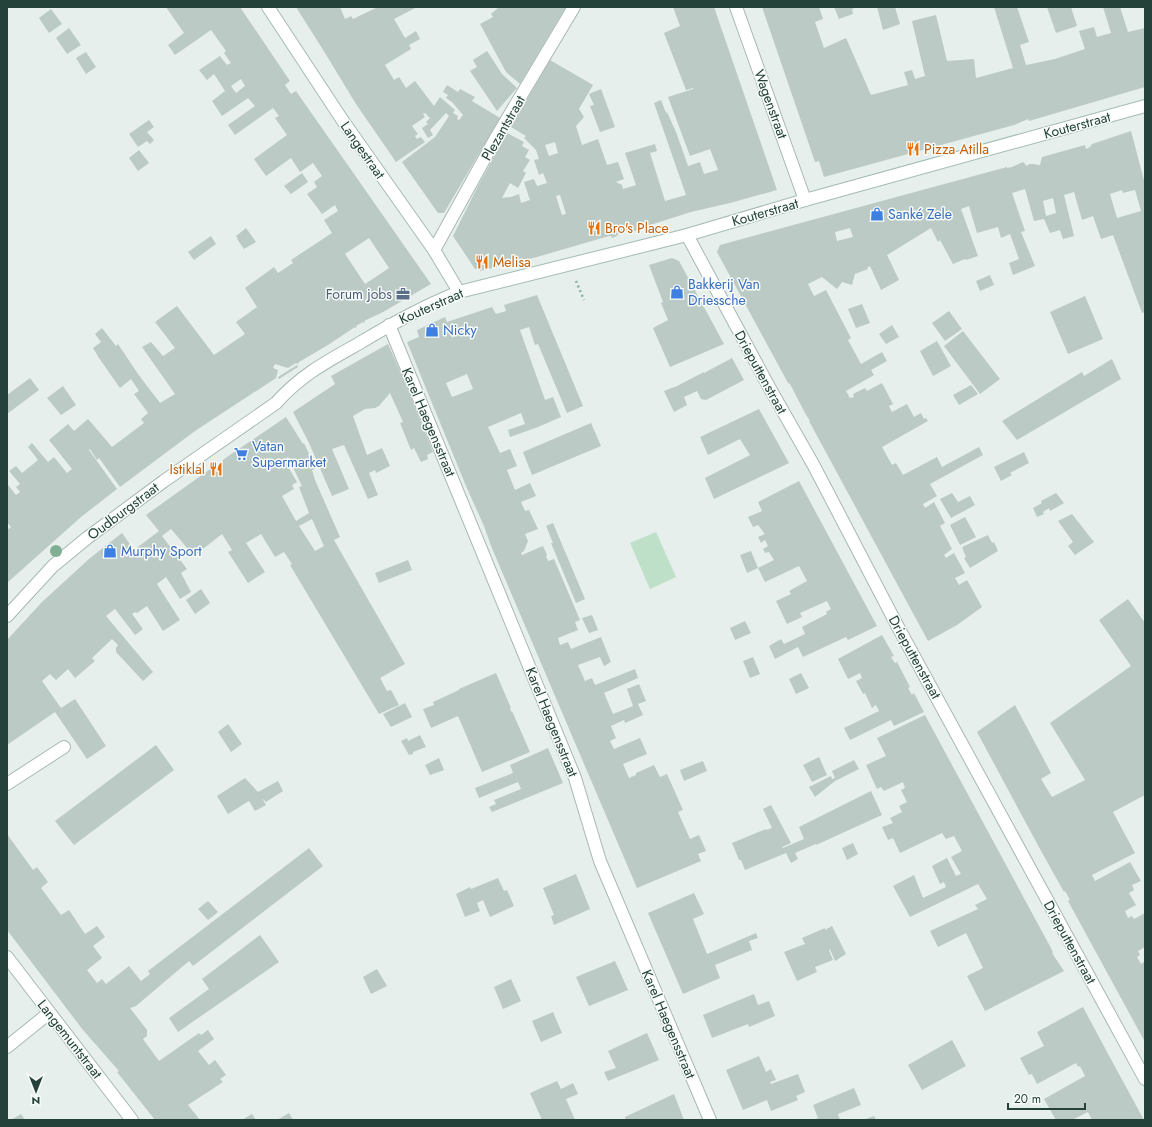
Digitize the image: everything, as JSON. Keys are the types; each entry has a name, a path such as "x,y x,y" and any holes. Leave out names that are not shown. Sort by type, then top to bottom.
{"street":[{"name":"Langestraat","path":"268,7 343,121 434,250 459,292"},
{"name":"Plezantstraat","path":"434,250 497,136 574,7"},
{"name":"Wagenstraat","path":"736,7 805,200"},
{"name":"Kouterstraat","path":"389,326 435,302 459,292 687,235 805,200 1145,106"},
{"name":"Drieputtenstraat","path":"687,235 745,343 814,466 902,634 1145,1079"},
{"name":"Oudburgstraat","path":"7,616 54,566 93,534 164,481 276,403 290,388 310,372 389,326"},
{"name":"Karel Haegensstraat","path":"389,326 575,778 600,861 710,1120"},
{"path":"7,784 64,746"},
{"name":"Langemuntstraat","path":"7,957 132,1120"},
{"path":"7,1047 49,1013"}],"green space":[{"path":"656,532 676,577 650,589 630,543"}],"building":[{"path":"166,7 240,7 290,81 285,85 291,94 296,91 431,284 383,312 364,321 364,323 363,322 356,326 357,327 298,364 296,363 288,368 275,364 273,368 278,370 276,378 195,431 120,487 99,458 97,460 90,449 89,450 117,489 81,517 7,583 7,530 11,527 7,522 7,486 8,485 16,495 20,492 16,487 20,484 9,471 16,466 22,473 38,460 28,447 32,443 48,462 54,457 67,473 72,469 49,440 68,424 74,431 88,419 112,447 144,423 141,419 148,413 134,394 139,391 131,379 120,388 99,358 93,348 101,342 95,334 102,328 116,346 118,344 160,403 175,394 142,347 151,342 163,356 175,348 155,322 177,306 214,355 245,334 236,322 257,307 245,288 274,267 278,273 293,263 291,260 332,233 324,220 338,211 335,205 322,214 307,194 317,187 314,182 322,176 313,163 300,172 291,158 266,176 254,159 287,135 275,118 279,116 273,108 235,135 228,125 255,106 248,98 222,116 212,101 225,91 214,74 207,80 199,70 220,56 227,65 231,63 224,53 226,51 211,30 175,55 168,45 184,33","holes":["241,79 245,86 236,93 231,86","369,238 389,268 365,284 345,254"]},
{"path":"296,7 340,7 345,19 351,16 353,19 378,7 417,7 394,19 405,38 416,31 420,39 409,45 411,49 385,65 394,80 399,77 406,88 415,81 434,106 440,97 455,110 453,113 458,116 457,119 459,120 463,115 452,102 446,98 448,95 443,92 447,85 458,92 460,89 475,97 472,101 500,118 444,213 438,213 402,162 435,137 449,116 446,113 430,130 433,135 428,138 422,128 428,124 426,122 430,118 425,113 423,114 425,117 412,126 418,134 415,136 417,139 421,137 425,142 396,162 356,104"},
{"path":"499,7 566,7 520,84 506,72 480,24 493,17 491,14"},
{"path":"673,7 714,7 777,190 691,212 628,233 626,231 612,238 609,236 537,257 480,271 475,269 453,236 507,133 524,142 522,146 529,150 525,157 530,160 523,171 526,173 518,188 510,183 502,198 519,194 521,203 530,200 524,182 534,179 537,186 547,183 543,173 539,175 534,160 539,159 536,150 524,138 526,136 511,127 550,60 593,85 579,109 584,117 576,126 582,145 598,139 607,165 618,162 624,179 616,182 622,185 623,189 636,185 625,153 655,144 657,151 650,153 665,201 686,195 654,103 661,100 676,132 688,166 700,162 704,174 718,170 710,149 690,156 668,97 693,89 686,90 664,33 680,26","holes":["555,142 558,153 549,156 545,145","560,195 566,214 562,215 556,196"]},
{"path":"762,7 819,7 823,19 815,22 824,48 846,38 871,95 908,85 904,72 912,70 915,79 925,76 912,21 936,15 947,61 974,59 976,78 1013,68 994,7 1017,7 1029,42 1020,45 1026,65 1055,59 1085,49 1079,31 1094,27 1097,37 1111,33 1103,7 1120,7 1128,32 1145,28 1145,87 1029,121 1028,119 1014,125 824,177 819,161 815,162"},
{"path":"834,7 858,7 852,9 853,14 839,19"},
{"path":"877,7 895,7 900,24 883,30"},
{"path":"1047,7 1071,7 1077,26 1056,33"},
{"path":"51,9 62,24 49,33 39,18"},
{"path":"69,28 81,45 67,54 56,38"},
{"path":"487,51 502,74 517,88 497,111 470,71 477,67 473,60"},
{"path":"86,52 96,67 86,74 76,58"},
{"path":"601,89 615,127 600,132 590,106 594,105 589,94"},
{"path":"149,120 154,127 147,132 154,140 150,144 147,141 138,147 129,134"},
{"path":"1131,131 1145,184 1145,312 1142,313 1113,235 1101,239 1093,216 1082,220 1074,192 1064,195 1074,236 1063,239 1060,230 1050,233 1044,219 1034,221 1025,189 1012,193 1025,231 1021,232 1035,266 1013,275 1009,263 1019,259 1010,234 1001,238 998,227 977,233 969,206 961,209 978,256 953,264 940,240 938,242 931,228 887,255 899,280 881,290 870,266 867,268 868,269 855,274 852,285 842,282 837,289 822,277 808,284 814,296 826,290 851,338 848,340 861,364 882,352 887,361 871,370 874,375 846,391 850,398 854,397 853,394 865,388 867,391 882,383 893,404 889,406 892,412 907,404 914,417 921,413 924,419 926,418 928,421 882,447 892,465 896,463 903,475 937,457 942,467 979,447 983,455 930,484 937,496 923,504 925,508 934,502 945,523 940,526 952,549 944,555 946,558 954,553 965,573 955,578 959,585 967,580 982,607 957,625 928,641 790,384 788,383 717,252 720,245 1007,167 1012,167 1023,162 1027,166 1029,164 1040,165 1042,157 1085,145 1086,149 1092,144","holes":["1122,190 1123,193 1135,190 1141,211 1117,218 1110,194","1053,198 1056,213 1046,216 1043,201","850,228 853,237 837,241 835,232"]},
{"path":"139,150 149,163 138,171 129,158"},
{"path":"302,173 308,182 291,194 284,186"},
{"path":"246,228 256,242 244,249 236,236"},
{"path":"211,236 216,244 194,260 188,252"},
{"path":"672,258 679,261 724,344 670,367 653,328 668,320 649,265"},
{"path":"990,275 994,285 980,291 976,281"},
{"path":"537,295 583,406 567,413 538,344 535,345 529,327 520,330 545,400 553,397 561,417 510,437 508,430 525,424 521,413 488,427 500,453 510,449 517,466 507,470 515,490 530,483 536,496 521,502 525,511 529,510 538,529 525,534 528,541 524,551 521,553 522,555 543,546 548,561 554,559 580,620 575,622 578,630 558,638 560,645 568,642 571,649 601,637 611,662 604,666 600,657 578,665 585,681 592,678 595,685 635,669 638,678 604,693 613,714 633,706 627,689 639,684 646,701 638,704 643,715 625,723 624,720 611,726 616,738 610,741 614,749 640,738 647,754 623,764 629,778 636,775 636,773 654,765 660,777 667,774 683,810 678,812 690,839 699,835 706,851 698,854 701,861 637,888 491,546 407,342 419,337 417,330 445,317 447,322 492,307 496,314 506,311 504,305","holes":["467,374 473,389 452,397 446,383"]},
{"path":"1085,296 1103,339 1068,354 1050,312"},
{"path":"862,304 870,323 856,328 848,309"},
{"path":"949,311 962,329 945,341 932,323"},
{"path":"892,325 899,337 886,344 879,334"},
{"path":"963,331 1000,379 980,394 944,346"},
{"path":"937,341 951,366 933,376 920,351"},
{"path":"388,344 433,452 427,455 428,459 421,462 414,448 411,450 400,423 403,422 390,393 379,406 365,409 353,416 367,455 382,448 390,466 376,473 375,470 369,473 378,495 368,499 344,445 332,449 349,489 332,496 309,443 293,412 335,384 331,376"},
{"path":"732,358 744,380 706,400 701,399 697,391 684,397 687,405 674,412 664,391 704,373"},
{"path":"1112,359 1121,379 1017,440 1002,421 1082,372 1084,376"},
{"path":"297,365 298,367 279,379 278,377"},
{"path":"30,378 39,390 7,414 7,395"},
{"path":"971,385 978,394 959,405 953,395"},
{"path":"63,386 76,405 61,415 47,398"},
{"path":"759,409 789,463 714,499 705,478 750,455 740,439 708,455 700,437"},
{"path":"286,417 303,444 304,443 315,469 312,470 315,480 340,537 334,540 405,664 380,678 387,691 391,690 399,705 379,714 290,565 292,564 284,552 275,557 261,534 246,543 265,572 248,583 228,552 232,550 222,534 194,556 171,529 162,536 187,569 181,573 191,592 180,599 166,577 157,584 180,620 163,631 147,606 137,613 135,612 132,614 143,629 135,635 115,609 106,616 153,672 143,681 116,652 118,645 112,639 92,658 95,661 75,678 68,669 56,680 50,674 42,681 61,708 75,699 106,746 87,759 55,712 7,745 7,640 42,602 90,558 122,533 134,550 159,531 146,515","holes":["288,457 302,486 299,487 309,513 296,521 282,496 294,489 292,485 297,482 284,460","312,519 324,546 315,551 299,526"]},
{"path":"591,423 601,446 532,475 523,452"},
{"path":"1024,452 1029,463 1010,473 1012,475 1001,481 994,467"},
{"path":"799,481 877,626 848,640 846,637 803,657 798,647 775,659 769,646 781,639 784,644 805,634 802,627 827,614 826,612 831,609 827,601 800,613 802,617 787,624 776,601 791,594 789,591 807,581 799,566 765,582 758,568 774,560 769,552 765,553 763,549 768,546 765,540 761,543 758,537 765,534 758,525 753,527 748,517 762,511 758,502"},
{"path":"952,493 958,502 970,496 975,505 951,518 940,499"},
{"path":"1056,493 1064,503 1050,511 1049,508 1043,512 1044,514 1037,517 1033,508 1042,503 1041,501"},
{"path":"1072,514 1094,542 1075,555 1068,546 1073,542 1058,521"},
{"path":"965,517 976,537 960,545 950,525"},
{"path":"553,523 585,599 576,603 551,543 553,543 546,526"},
{"path":"988,535 992,543 994,542 998,551 970,568 964,558 966,557 962,547"},
{"path":"751,551 758,568 747,573 740,555"},
{"path":"408,560 412,570 379,583 375,573"},
{"path":"201,589 210,603 195,614 186,600"},
{"path":"1128,599 1145,623 1145,795 1113,812 1135,853 1092,875 1095,881 1130,862 1141,881 1132,885 1134,890 1129,893 1136,905 1125,911 1128,918 1132,916 1134,919 1145,913 1145,947 1138,951 1140,955 1137,957 1141,964 1145,961 1145,1042 1068,901 1070,900 1040,849 977,732 1015,705 1051,773 1041,779 1052,797 1085,780 1050,723 1131,666 1099,620"},
{"path":"592,615 598,630 589,633 582,618"},
{"path":"745,621 751,633 735,640 730,628"},
{"path":"882,635 894,656 891,657 895,663 897,662 910,687 908,688 912,695 914,693 924,712 894,726 891,720 850,740 844,728 879,711 876,705 872,708 865,693 863,694 856,681 862,678 860,673 848,679 838,659"},
{"path":"753,657 760,674 750,678 743,661"},
{"path":"496,673 511,708 511,712 512,711 530,752 482,772 458,716 431,728 423,709 434,705 433,702 459,689"},
{"path":"801,673 809,688 796,694 789,679"},
{"path":"405,703 412,717 391,727 383,714"},
{"path":"925,715 1052,950 1052,953 1064,971 985,1011 967,976 983,968 966,933 938,947 930,931 978,909 975,905 987,899 978,884 910,917 893,886 914,875 923,898 946,887 944,882 940,884 932,866 947,858 956,876 961,874 951,857 962,851 954,836 946,839 942,833 900,853 893,838 888,840 882,827 893,823 890,818 902,812 899,806 907,802 901,790 905,788 903,782 884,791 881,787 877,789 866,765 886,756 877,738"},
{"path":"228,724 242,744 231,752 218,732"},
{"path":"420,735 426,747 409,755 401,741 407,738 408,741"},
{"path":"156,745 174,770 74,845 55,821"},
{"path":"548,748 563,783 492,812 489,807 496,804 494,800 521,789 518,782 479,798 475,788 513,773 510,765"},
{"path":"819,757 827,775 812,782 803,765"},
{"path":"439,758 444,770 430,775 425,765"},
{"path":"854,760 859,769 835,781 815,797 809,787 831,776 832,779 835,778 832,771"},
{"path":"703,761 707,771 684,781 680,770"},
{"path":"245,778 258,792 278,781 283,791 266,802 262,798 266,805 255,811 249,801 228,814 217,796"},
{"path":"871,791 882,815 795,853 798,859 791,863 786,853 745,870 741,860 739,860 732,843 772,828 763,809 771,805 791,843 782,847 783,848 804,839 799,827"},
{"path":"7,834 33,870 37,867 48,882 41,888 61,915 69,910 85,934 97,926 105,937 93,946 102,958 87,970 97,983 102,979 106,984 129,966 141,981 150,974 148,971 309,848 323,866 193,966 189,961 136,1006 130,1008 147,1030 147,1036 143,1039 159,1061 199,1033 201,1035 208,1030 214,1039 198,1051 209,1065 215,1060 226,1075 220,1079 223,1082 188,1105 200,1120 155,1120 117,1072 119,1071 83,1030 7,930"},
{"path":"853,843 858,854 847,860 842,848"},
{"path":"576,874 590,909 554,925 551,916 554,915 543,888"},
{"path":"498,878 504,891 507,890 514,906 490,917 483,900 477,903 480,911 465,917 456,894 470,887 471,889"},
{"path":"694,893 704,914 693,919 707,954 756,933 758,938 749,941 752,950 715,965 720,978 683,994 648,913"},
{"path":"208,901 218,912 208,920 198,909"},
{"path":"832,926 846,954 835,961 830,949 829,950 833,960 815,967 817,972 797,981 784,952 805,944 802,938"},
{"path":"260,935 279,962 178,1032 169,1018 209,989 202,979"},
{"path":"615,961 628,990 589,1006 576,977"},
{"path":"377,969 387,986 371,994 363,977"},
{"path":"511,979 521,1001 503,1009 494,987"},
{"path":"754,994 758,1005 769,1001 775,1016 749,1027 748,1024 712,1038 703,1015"},
{"path":"1083,1007 1144,1120 1092,1120 1088,1112 1072,1120 1056,1120 1044,1099 1085,1076 1080,1066 1078,1067 1076,1063 1037,1084 1032,1074 1029,1075 1020,1058 1044,1046 1037,1032"},
{"path":"553,1012 562,1033 541,1042 532,1021"},
{"path":"647,1033 659,1060 608,1081 604,1072 616,1068 608,1051"},
{"path":"952,1040 966,1066 922,1090 908,1065"},
{"path":"759,1056 766,1072 771,1069 776,1080 770,1082 771,1084 798,1074 805,1092 796,1096 798,1100 771,1111 767,1100 743,1110 726,1070"},
{"path":"557,1081 561,1089 573,1083 578,1094 566,1099 575,1120 542,1120 530,1093"},
{"path":"854,1088 861,1105 838,1114 840,1120 813,1120 818,1118 813,1105"},
{"path":"674,1094 684,1120 626,1120 625,1117"},
{"path":"289,1113 293,1120 277,1120"},
{"path":"21,1114 25,1120 11,1120"},
{"path":"252,1114 256,1120 242,1120"},
{"path":"874,1116 876,1120 863,1120"}],"place":[{"name":"Pizza Atilla","path":"913,149"},
{"name":"Sanké Zele","path":"877,214"},
{"name":"Bro's Place","path":"594,228"},
{"name":"Melisa","path":"482,262"},
{"name":"Bakkerij Van Driessche","path":"677,292"},
{"name":"Forum jobs","path":"403,294"},
{"name":"Nicky","path":"432,330"},
{"name":"Vatan Supermarket","path":"241,454"},
{"name":"Istiklal","path":"216,469"},
{"name":"Murphy Sport","path":"110,551"}]}
